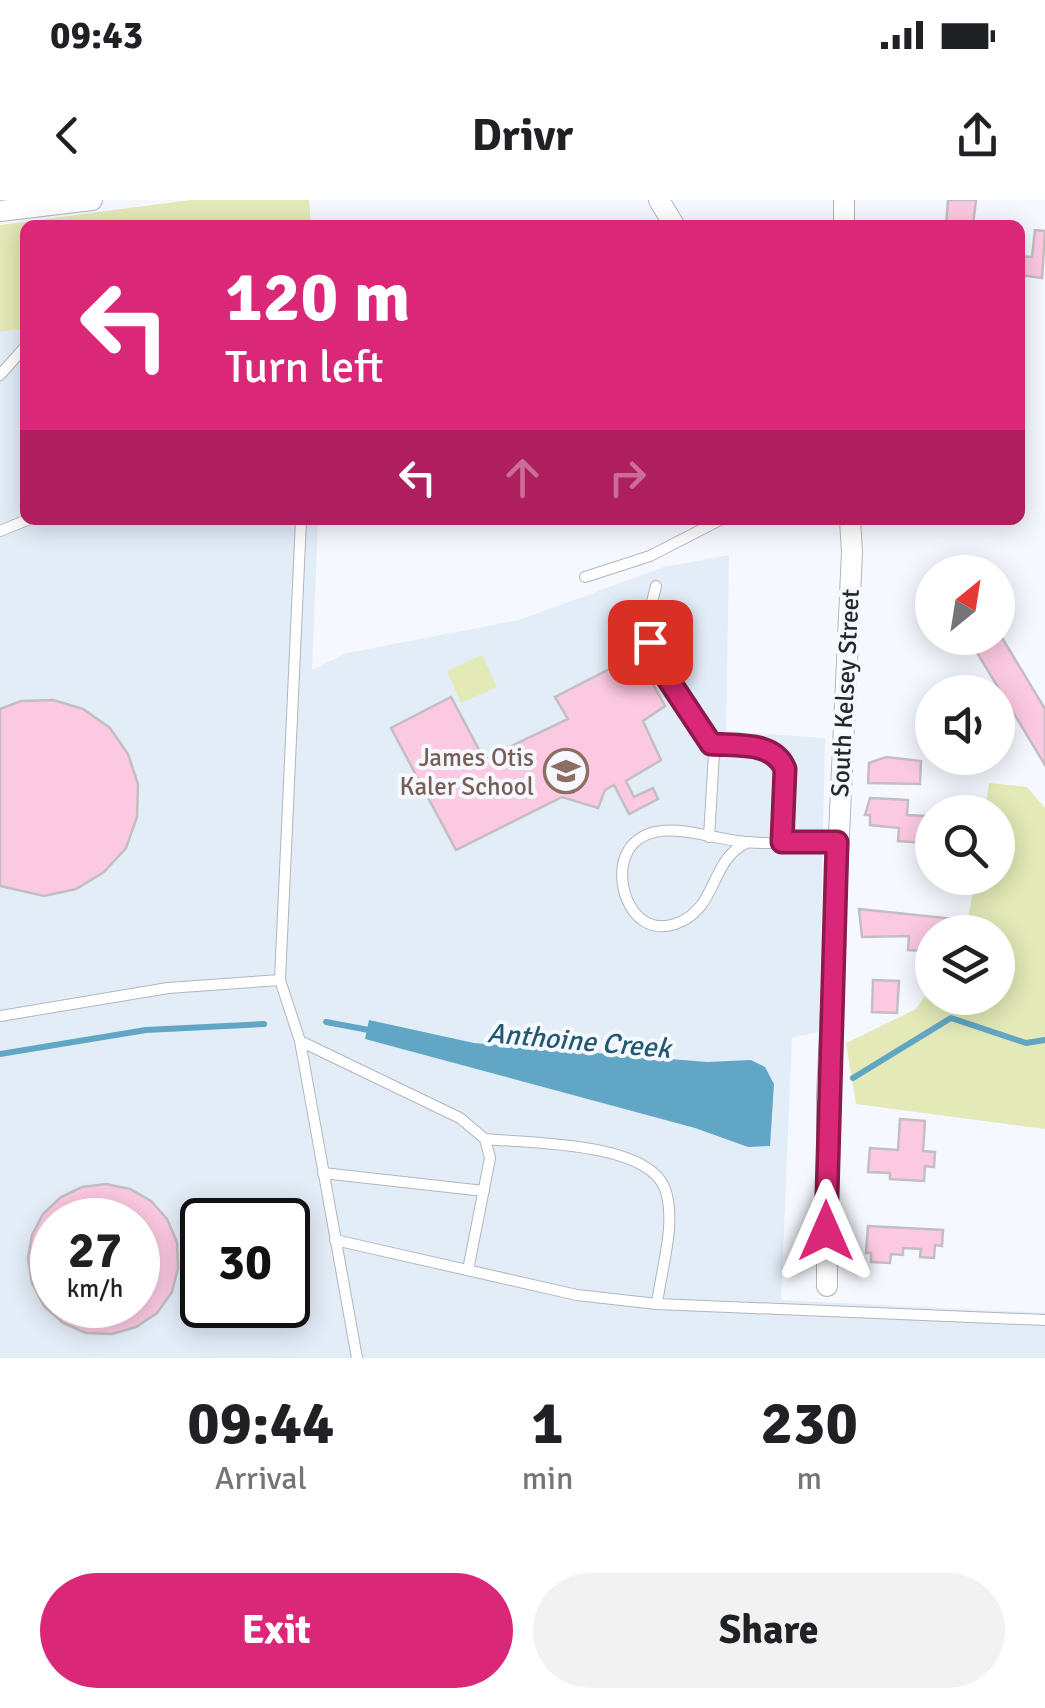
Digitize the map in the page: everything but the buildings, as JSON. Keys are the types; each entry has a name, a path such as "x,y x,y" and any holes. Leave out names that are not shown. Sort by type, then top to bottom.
{"street":[{"path":"0,211 92,200"},
{"name":"South Kelsey Street","path":"827,1286 828,1096 852,570 850,525"}],"lane":[{"path":"0,375 20,352"},
{"path":"301,525 280,980 300,1042 357,1358"},
{"path":"585,577 650,556 710,525"},
{"path":"656,586 648,614 650,642 664,673 711,744 709,837"},
{"path":"711,744 766,749 781,758 785,769 782,842"},
{"path":"746,842 722,860 700,909 667,926 642,919 621,887 620,873 630,847 653,832 746,842 837,842"},
{"path":"0,1016 168,988 280,980"},
{"path":"300,1042 460,1118 485,1139 632,1158 656,1172 666,1190 668,1220 657,1304"},
{"path":"468,1270 490,1158 485,1139"},
{"path":"323,1173 484,1191"},
{"path":"335,1240 577,1295 657,1304 1045,1320"}],"shaded area":[{"path":"20,330 20,525 318,525 312,670 347,653 519,620 664,567 729,555 726,731 825,738 819,1032 792,1038 781,1300 1045,1313 1045,1358 0,1358 0,332"}],"green space":[{"path":"190,200 309,200 311,220 38,220"},
{"path":"20,222 20,330 0,332 0,225"},
{"path":"482,655 497,687 461,703 447,671"},
{"path":"989,783 1027,787 1045,808 1045,1129 856,1104 846,1043 915,1009 915,1015 1015,1015 1015,915 968,915 973,895 1015,895 1015,795 987,795"}],"water":[{"path":"369,1020 474,1043 707,1062 751,1060 765,1067 774,1084 770,1146 748,1147 695,1128 365,1039"}],"waterway":[{"name":"Anthoine Creek","path":"853,1078 951,1018 1026,1043 1045,1040"},
{"name":"Anthoine Creek","path":"326,1022 374,1031"},
{"name":"Anthoine Creek","path":"0,1054 146,1030 264,1024"}],"place":[{"name":"James Otis Kaler School","path":"566,771"}],"route":[{"path":"650,642 664,673 711,744 766,749 781,758 785,769 782,842 837,842 826,1231"}]}
